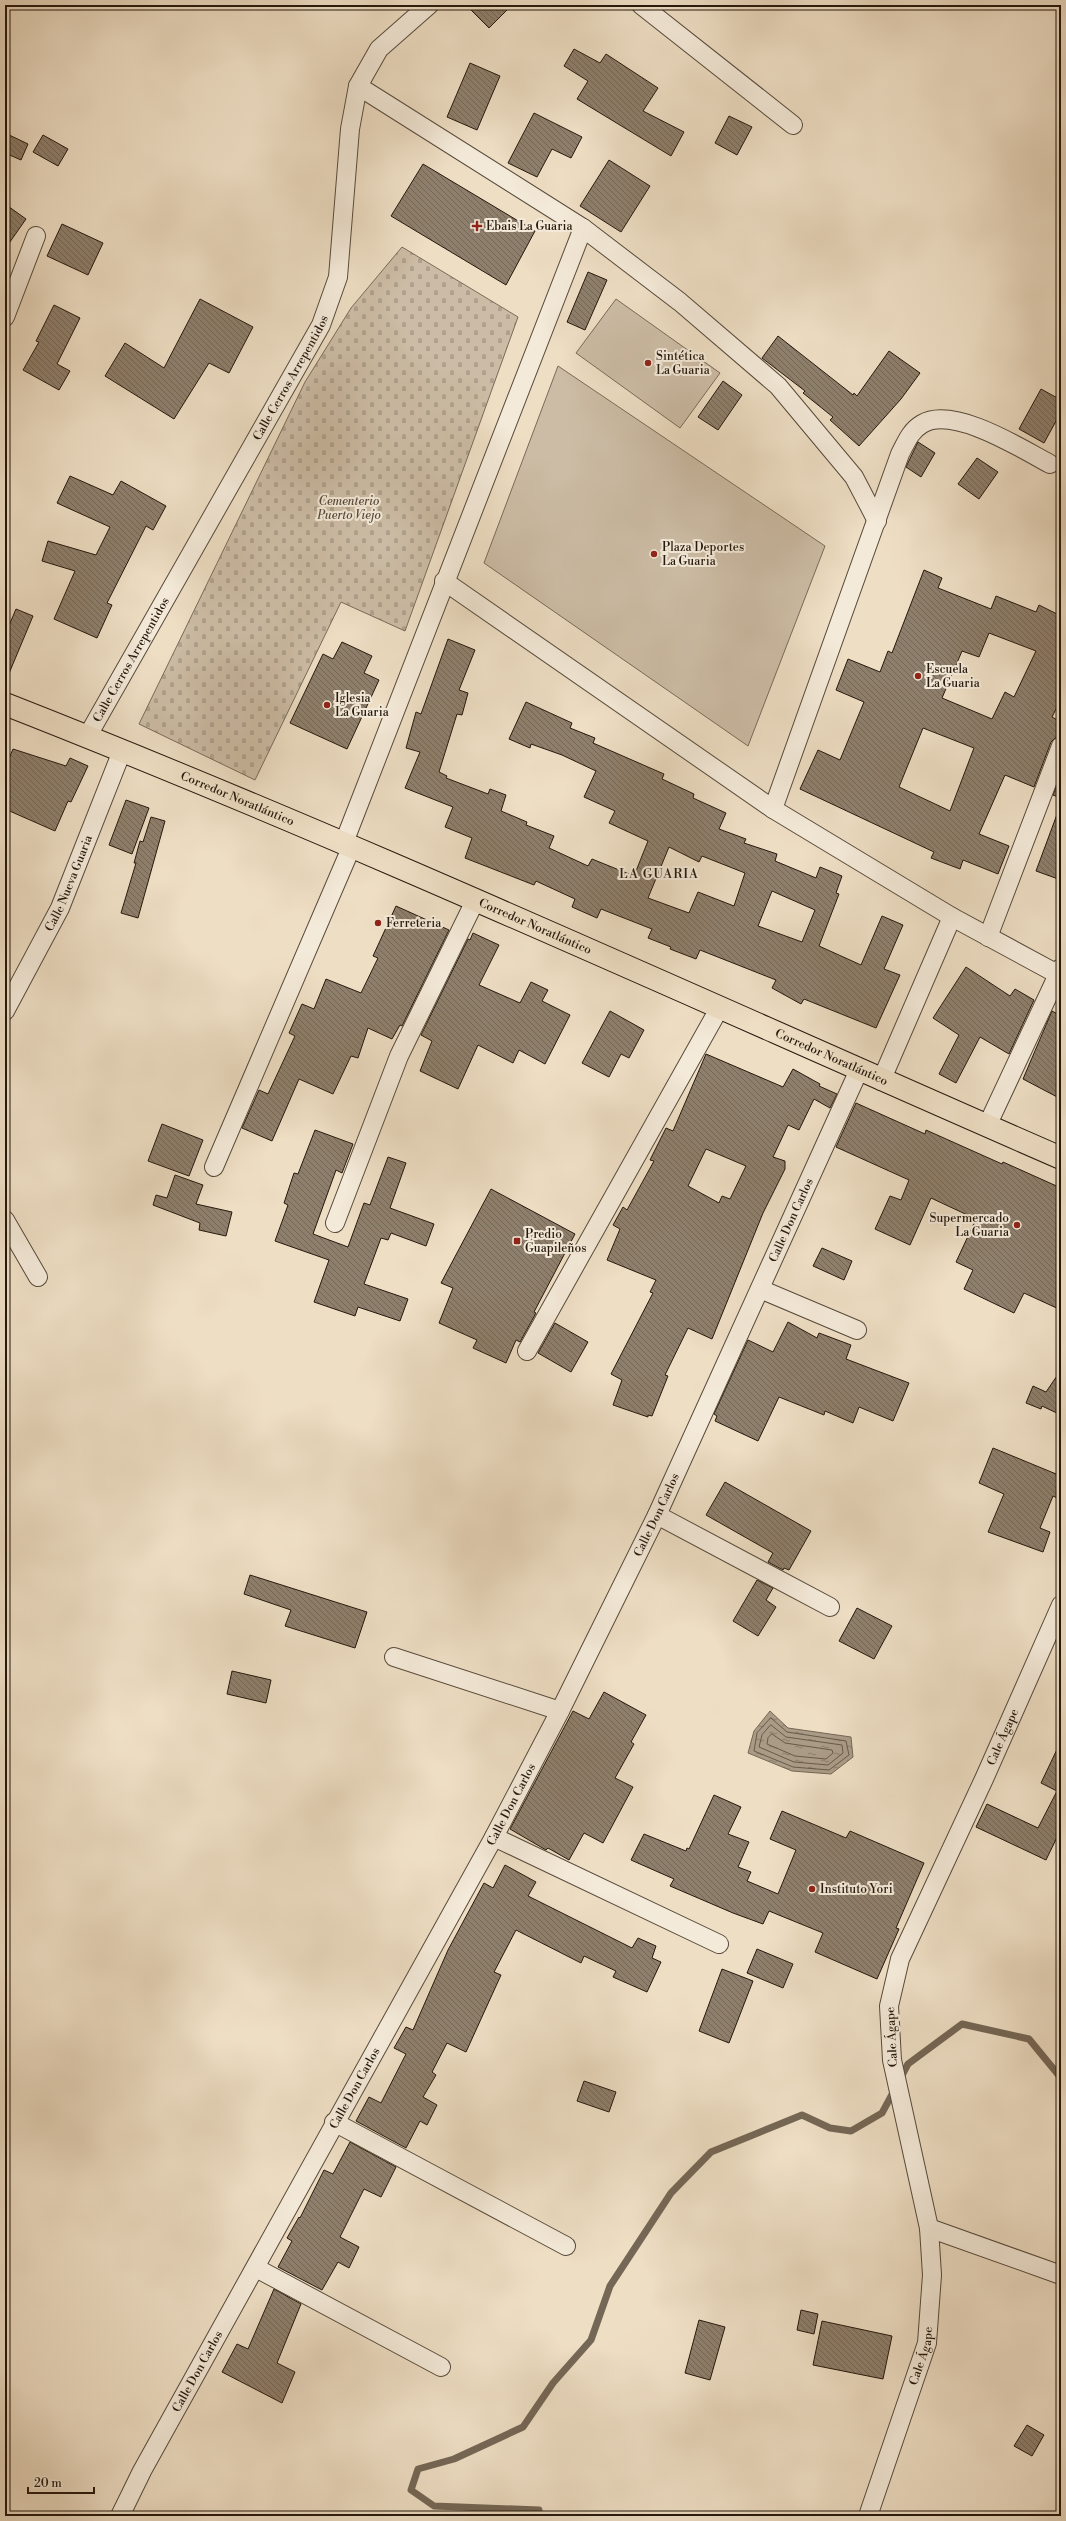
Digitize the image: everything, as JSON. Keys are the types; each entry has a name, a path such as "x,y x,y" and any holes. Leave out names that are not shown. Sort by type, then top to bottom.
{"highway":[{"name":"Corredor Noratlántico","path":"5,704 122,751 475,901 720,1007 881,1081 1061,1158"}],"street":[{"name":"Calle Cerros Arrepentidos","path":"88,737 321,325 338,277 350,129 358,86 379,49 429,5"},
{"path":"640,5 793,125"},
{"path":"358,86 583,228 680,302 778,386 854,476 877,521"},
{"path":"214,1167 347,847 444,581 583,228"},
{"path":"5,317 36,236"},
{"path":"772,809 900,454 909,435 922,424 937,419 963,423 1011,443 1050,464"},
{"path":"444,581 772,809 952,917 1060,973 986,1126"},
{"path":"988,937 1061,746"},
{"name":"Calle Nueva Guaria","path":"5,1011 60,908 122,751"},
{"path":"335,1223 398,1056 475,901"},
{"path":"881,1081 952,917"},
{"path":"527,1351 720,1007"},
{"name":"Calle Don Carlos","path":"120,2516 142,2471 256,2268 334,2122 494,1837 560,1712 657,1515 859,1070"},
{"path":"5,1220 38,1277"},
{"path":"760,1289 857,1330"},
{"path":"657,1515 830,1607"},
{"name":"Cale Ágape","path":"868,2516 927,2343 932,2275 929,2228 892,2060 889,2006 900,1959 984,1779 1061,1605"},
{"path":"394,1657 560,1712"},
{"path":"494,1837 719,1944"},
{"path":"334,2122 566,2246"},
{"path":"929,2228 1061,2275"},
{"path":"256,2268 441,2367"}],"green space":[{"name":"Cementerio Puerto Viejo","path":"402,247 518,317 405,631 341,602 255,780 139,724 305,382 351,308"},
{"name":"Sintética La Guaria","path":"616,299 720,373 680,428 576,353"},
{"name":"Plaza Deportes La Guaria","path":"558,366 825,546 748,746 484,563"}],"water":[{"path":"770,1711 788,1728 851,1737 853,1757 831,1774 792,1771 748,1753 754,1731"}],"building":[{"path":"466,5 512,5 489,28"},
{"path":"574,49 600,63 606,54 658,88 643,111 684,132 671,156 577,99 588,81 564,66"},
{"path":"470,63 500,76 477,130 447,117"},
{"path":"534,113 582,137 571,158 552,149 537,177 508,163"},
{"path":"729,116 752,127 737,155 715,143"},
{"path":"5,133 28,144 21,160 5,153"},
{"path":"43,135 68,149 58,166 33,152"},
{"path":"609,160 650,186 621,232 580,206"},
{"path":"423,164 535,231 506,285 391,216"},
{"path":"5,204 26,219 5,249"},
{"path":"62,224 103,243 88,275 47,256"},
{"path":"588,272 607,280 585,330 567,322"},
{"path":"200,299 253,327 229,373 209,363 174,419 105,376 125,343 164,368"},
{"path":"54,305 80,318 57,364 70,371 59,390 23,370 39,342 36,341"},
{"path":"778,336 853,395 854,393 857,396 889,351 920,373 901,399 859,446 830,420 833,417 803,393 805,391 762,358"},
{"path":"723,381 742,395 718,430 698,417"},
{"path":"1041,389 1061,400 1061,412 1044,443 1019,429"},
{"path":"918,442 935,453 921,477 906,467"},
{"path":"977,458 998,472 979,499 958,484"},
{"path":"70,476 113,495 121,481 166,506 153,530 146,526 107,603 112,605 97,638 54,619 75,571 42,561 48,541 96,555 110,527 57,503"},
{"path":"924,570 942,578 938,588 991,609 996,596 1036,612 1039,605 1061,616 1061,699 1052,717 1061,722 1061,736 1055,738 1051,742 1034,787 1005,775 979,834 1009,846 998,874 963,860 960,869 931,858 934,852 800,789 818,750 840,760 864,702 836,690 848,659 880,672 888,651 892,653","holes":["989,633 1036,651 1014,697 1005,692 992,719 942,698 962,651 979,657","923,728 974,748 950,811 899,787"]},
{"path":"16,609 33,616 5,683 5,635"},
{"path":"448,639 475,650 459,690 468,693 462,715 457,714 439,772 447,776 446,778 488,794 490,789 506,795 501,811 527,822 526,825 554,836 549,848 588,866 592,859 634,876 648,841 609,823 615,811 584,797 596,771 562,755 531,744 530,748 509,739 526,702 572,723 570,728 595,738 593,743 664,774 662,779 694,794 693,798 726,813 719,829 746,839 744,843 777,854 775,861 816,878 820,867 842,876 836,893 839,894 819,946 861,965 882,916 903,925 884,969 900,975 876,1028 804,999 801,1004 772,988 776,980 700,950 696,959 670,949 671,947 648,938 652,929 601,909 597,918 572,907 575,899 536,881 534,885 465,858 472,838 445,827 453,807 405,788 420,752 406,748 416,712 421,714","holes":["669,847 699,862 702,856 745,873 734,906 698,892 689,913 648,898","772,891 815,910 802,942 758,926"]},
{"path":"342,642 372,656 364,673 379,680 347,749 290,723 323,654 333,659"},
{"path":"13,749 66,766 70,758 88,766 71,802 68,801 55,831 5,809 5,768"},
{"path":"1061,775 1061,798 1053,795"},
{"path":"126,800 149,808 132,854 109,845"},
{"path":"1059,809 1061,809 1061,880 1036,871"},
{"path":"151,817 165,821 138,918 121,913 136,863 134,863 140,841 143,842"},
{"path":"396,906 449,930 402,1026 400,1025 392,1039 368,1028 358,1058 351,1056 333,1094 299,1079 272,1141 242,1128 259,1090 268,1094 295,1036 289,1033 302,1004 314,1009 326,979 361,993 378,958 373,956"},
{"path":"473,933 499,945 479,985 520,1003 531,982 548,990 542,1001 570,1015 545,1064 519,1050 513,1063 478,1045 458,1089 420,1071 432,1041 421,1035 468,939 470,940"},
{"path":"966,967 1010,996 1015,989 1034,1000 1009,1054 980,1037 956,1083 939,1074 959,1035 933,1018"},
{"path":"610,1011 644,1030 629,1058 621,1054 609,1077 582,1063"},
{"path":"1052,1011 1061,1016 1061,1099 1023,1079"},
{"path":"706,1054 783,1087 793,1069 820,1084 819,1086 837,1094 830,1108 814,1099 799,1130 788,1125 773,1157 785,1161 785,1169 763,1213 712,1339 688,1328 665,1375 668,1376 652,1416 648,1415 648,1417 613,1405 622,1380 611,1374 653,1293 650,1292 656,1280 607,1260 620,1229 613,1225 623,1207 627,1210 654,1161 650,1160 666,1128 673,1131","holes":["706,1149 746,1166 730,1199 722,1196 719,1203 688,1186"]},
{"path":"856,1103 925,1134 926,1130 1002,1164 1003,1162 1061,1188 1061,1310 1024,1293 1014,1313 964,1289 973,1270 956,1262 976,1219 931,1198 910,1245 875,1229 890,1196 901,1200 909,1180 836,1147"},
{"path":"162,1124 203,1140 189,1176 148,1161"},
{"path":"315,1130 353,1144 342,1173 336,1170 313,1234 348,1247 364,1203 370,1205 388,1157 406,1163 390,1208 434,1224 426,1246 391,1233 388,1240 381,1238 364,1284 408,1299 400,1321 358,1307 355,1316 314,1302 329,1260 275,1241 288,1205 284,1203 294,1173 298,1174"},
{"path":"175,1175 203,1185 196,1204 232,1212 226,1236 199,1230 200,1223 153,1205 156,1195 167,1198"},
{"path":"491,1189 575,1234 534,1312 536,1313 520,1342 516,1340 506,1363 473,1348 477,1340 439,1323 453,1288 441,1283"},
{"path":"822,1248 852,1261 844,1280 813,1266"},
{"path":"788,1322 817,1338 819,1333 851,1345 846,1359 909,1383 893,1421 859,1407 853,1423 825,1411 824,1415 779,1397 758,1441 715,1421 717,1416 714,1414 748,1340 773,1352"},
{"path":"555,1323 588,1342 571,1372 538,1353"},
{"path":"1061,1370 1061,1415 1042,1406 1041,1409 1026,1403 1033,1386 1046,1392"},
{"path":"993,1448 1061,1476 1061,1500 1053,1496 1040,1528 1050,1532 1043,1552 988,1532 1004,1494 979,1483"},
{"path":"725,1482 811,1531 789,1570 784,1568 783,1570 768,1562 773,1553 706,1515"},
{"path":"250,1575 367,1612 355,1648 285,1626 291,1610 244,1594"},
{"path":"757,1580 773,1588 766,1600 776,1607 758,1636 733,1621"},
{"path":"857,1608 892,1626 874,1659 839,1641"},
{"path":"232,1671 271,1680 266,1703 227,1694"},
{"path":"604,1692 646,1715 631,1742 634,1744 615,1778 633,1787 603,1843 584,1833 569,1860 548,1848 546,1850 510,1829 573,1711 589,1719"},
{"path":"1061,1741 1061,1829 1046,1860 976,1827 987,1804 1038,1828 1057,1791 1041,1783"},
{"name":"Instituto Yori","path":"714,1795 741,1807 728,1834 749,1842 738,1867 751,1872 747,1881 778,1894 796,1850 770,1839 782,1811 846,1838 850,1831 924,1863 896,1928 899,1929 877,1979 815,1952 823,1933 769,1911 763,1924 733,1913 670,1886 674,1879 631,1860 644,1834 686,1851 687,1848 689,1849"},
{"path":"505,1865 536,1882 528,1896 632,1948 638,1938 656,1946 652,1958 661,1962 647,1992 613,1977 616,1971 584,1956 581,1963 516,1930 494,1972 501,1975 466,2052 447,2043 432,2072 436,2075 423,2097 437,2105 427,2125 420,2121 406,2148 356,2121 369,2097 381,2103 406,2054 394,2048 406,2027 413,2030 448,1950 484,1883 493,1888"},
{"path":"757,1949 793,1964 783,1988 747,1973"},
{"path":"722,1969 753,1981 729,2043 699,2031"},
{"path":"584,2081 616,2092 609,2112 577,2101"},
{"path":"350,2142 396,2167 381,2197 364,2189 340,2237 359,2247 349,2268 338,2262 322,2290 278,2267 292,2241 287,2238 299,2217 300,2218 324,2170 333,2174"},
{"path":"274,2289 301,2304 277,2363 295,2372 282,2403 222,2372 237,2344 248,2349"},
{"path":"801,2310 818,2314 814,2334 797,2330"},
{"path":"699,2320 725,2327 710,2380 685,2373"},
{"path":"822,2321 892,2336 883,2379 813,2365"},
{"path":"1027,2425 1044,2435 1032,2456 1014,2446"}],"waterway":[{"path":"900,2079 908,2064 962,2024 1029,2039 1061,2078"},
{"path":"539,2510 434,2506 411,2490 418,2469 454,2459 523,2427 553,2383 591,2340 610,2286 671,2193 711,2152 802,2115 830,2128 851,2131 882,2113 895,2089"}],"place":[{"name":"Ebais La Guaria","path":"477,226"},
{"name":"Sintética La Guaria","path":"648,363"},
{"name":"Plaza Deportes La Guaria","path":"654,554"},
{"name":"Escuela La Guaria","path":"918,676"},
{"name":"Iglesia La Guaria","path":"327,705"},
{"name":"Ferreteria","path":"378,923"},
{"name":"Supermercado La Guaria","path":"1017,1225"},
{"name":"Predio Guapileños","path":"517,1241"},
{"name":"Instituto Yori","path":"812,1889"}],"district":[{"name":"LA GUARIA","path":"659,874"}]}
